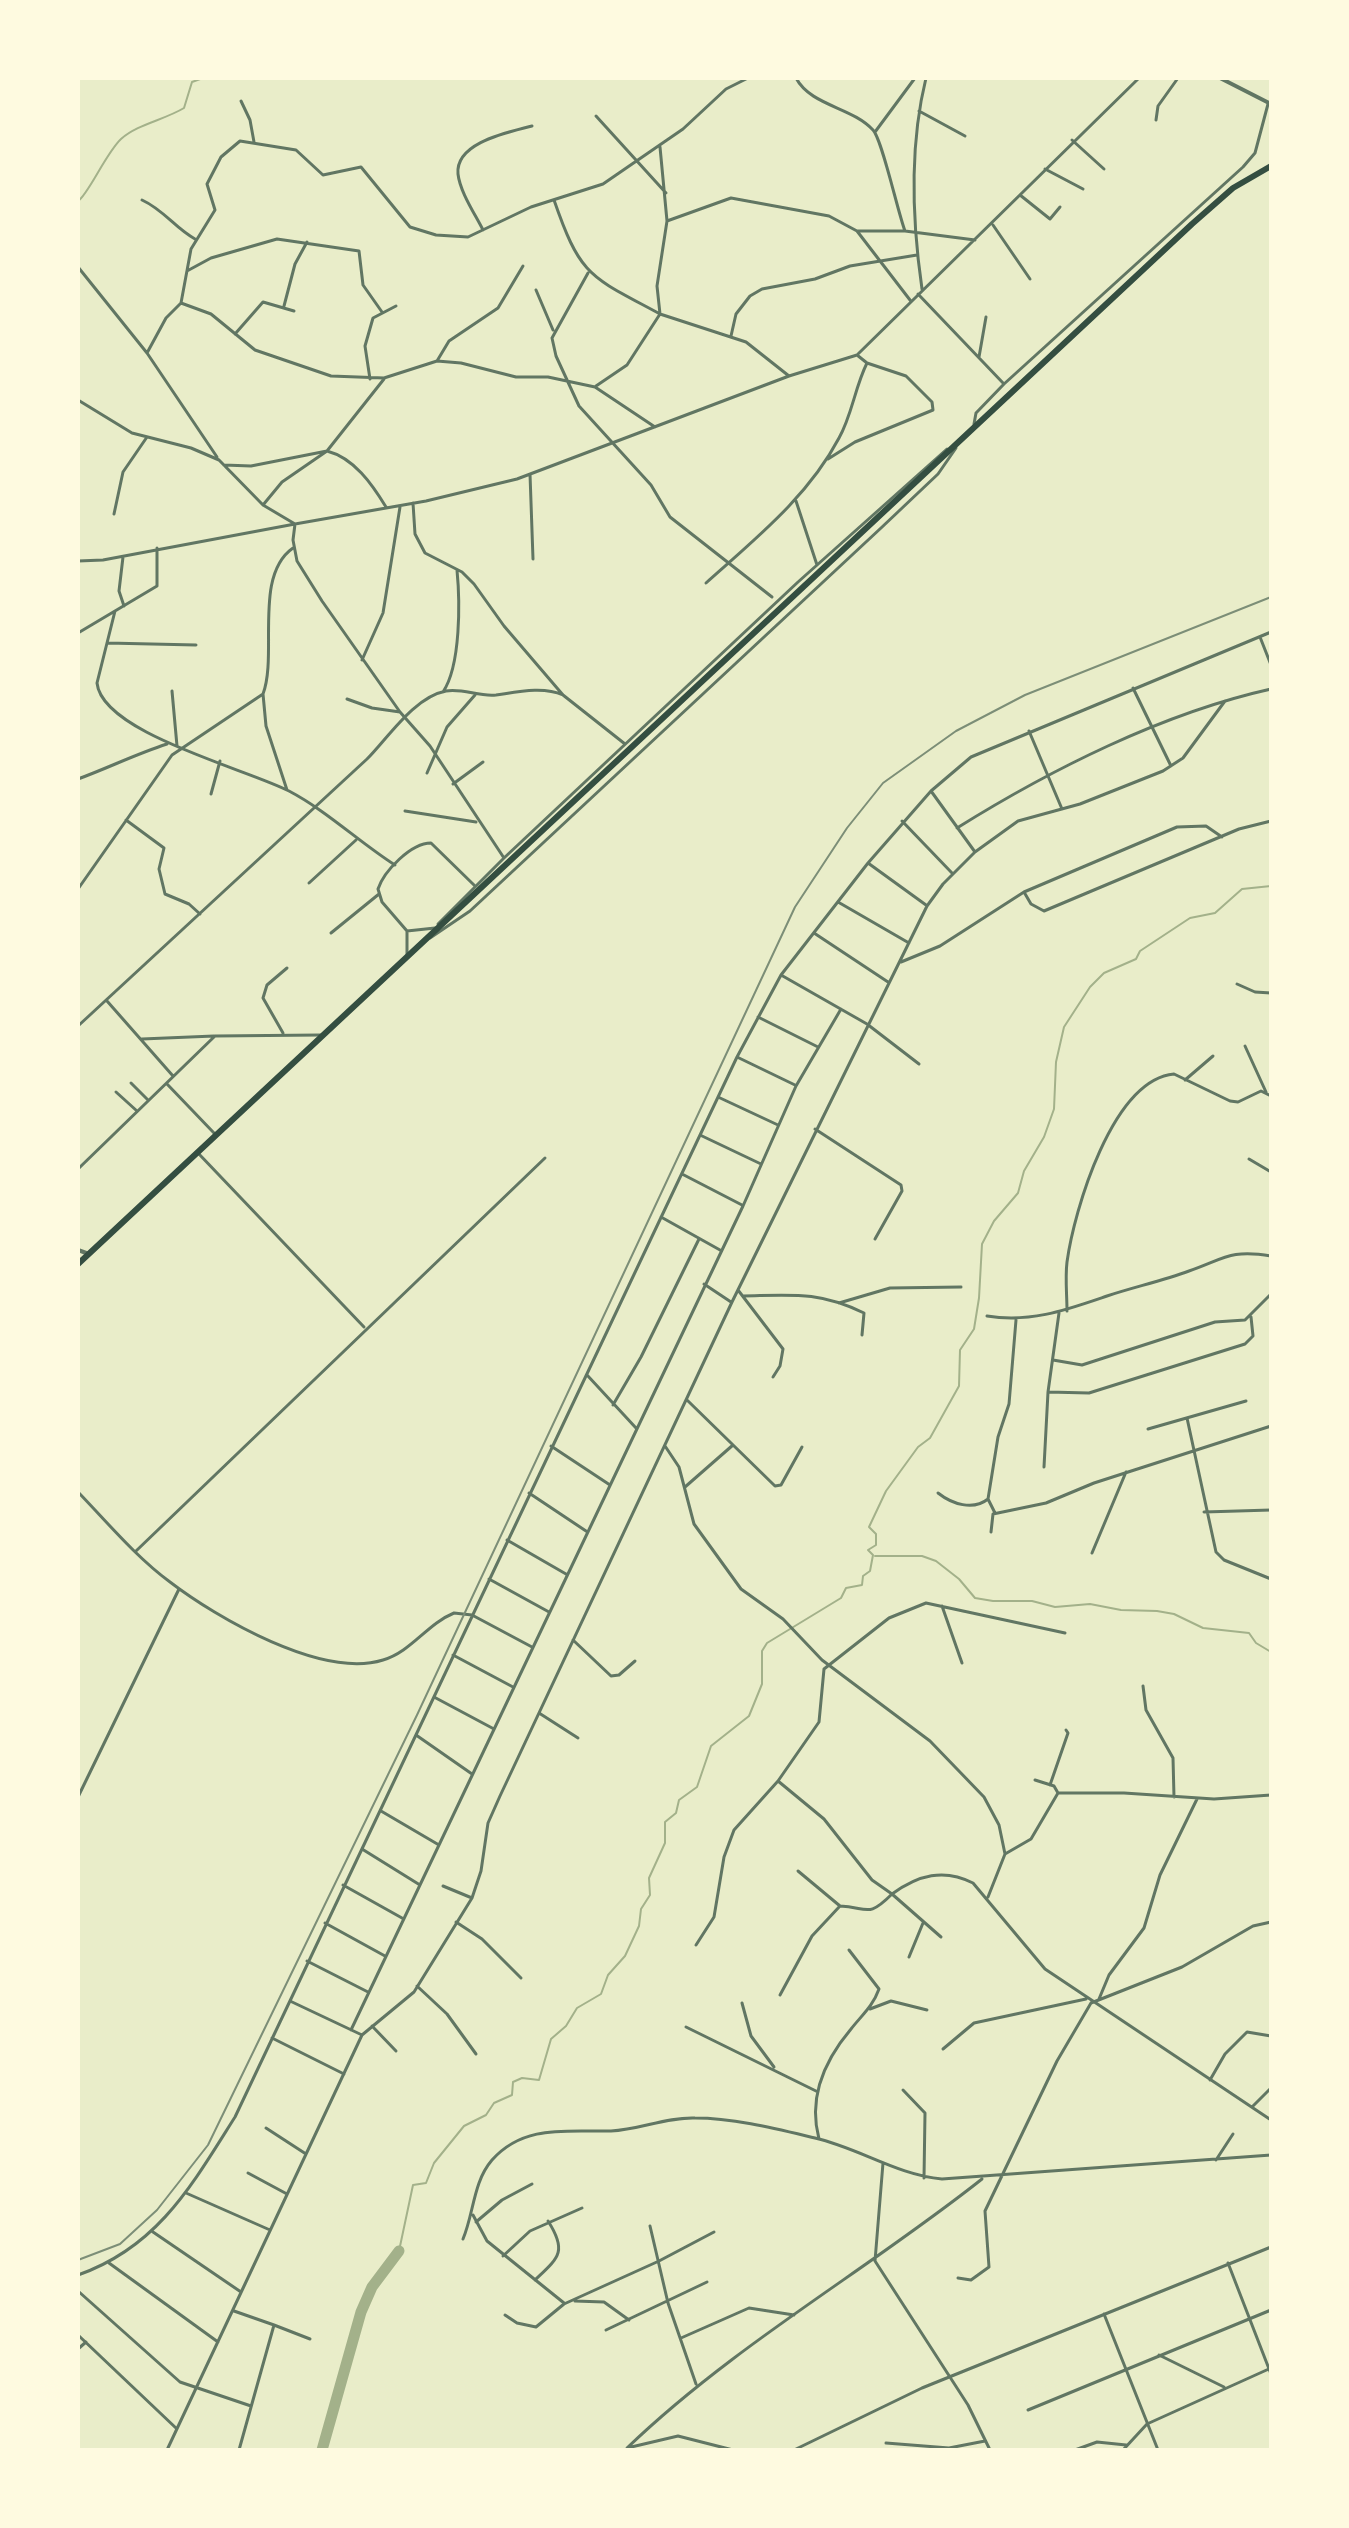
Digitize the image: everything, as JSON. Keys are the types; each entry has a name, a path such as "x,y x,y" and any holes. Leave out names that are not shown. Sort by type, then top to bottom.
{"main road":[{"path":"78,1264 1203,215 1233,188 1271,166"}],"street":[{"path":"147,353 166,318 181,303 195,239 215,210 207,184 231,145 240,141 254,142 296,150 323,175 361,167 403,222 420,231 461,238 519,212 603,184 683,129 713,98 748,78"},
{"path":"796,78 802,89 848,112 875,132 905,231"},
{"path":"875,132 915,78"},
{"path":"923,290 914,233 919,111 926,78"},
{"path":"78,561 123,557 157,548 413,503 530,474 789,376 857,355 910,300 993,225 1072,140 1139,78"},
{"path":"1156,120 1158,106 1178,78"},
{"path":"974,428 976,413 1004,384 1243,167 1261,139 1270,103 1220,78"},
{"path":"241,101 250,120 254,142"},
{"path":"919,111 965,136"},
{"path":"596,116 666,193"},
{"path":"483,230 458,177 458,167 464,156 492,137 532,126"},
{"path":"1072,140 1104,169"},
{"path":"595,387 627,365 660,314 657,286 667,221 659,146"},
{"path":"1045,169 1083,189"},
{"path":"1020,195 1050,219 1060,207"},
{"path":"667,221 712,202 740,199 829,216 857,231 910,300"},
{"path":"142,200 162,209 183,233 195,239"},
{"path":"554,200 570,244 588,273 660,314 731,336 761,351 789,376"},
{"path":"993,225 1030,279"},
{"path":"857,231 905,231 976,240"},
{"path":"187,271 211,258 253,248 265,241 307,241 361,252 363,285 382,312"},
{"path":"284,306 295,264 307,241"},
{"path":"731,336 736,314 750,296 762,289 878,261 917,255"},
{"path":"437,361 449,341 498,308 523,266"},
{"path":"78,267 147,353 219,460 263,505 295,524"},
{"path":"554,331 588,273"},
{"path":"536,290 554,331 556,356 579,406 651,485 670,517 772,597"},
{"path":"918,294 1004,384"},
{"path":"235,334 257,305 263,302 294,311"},
{"path":"181,303 211,314 264,354 331,376 384,378 437,361 461,363 516,377 567,380 595,387 655,427"},
{"path":"370,379 365,346 373,318 396,306"},
{"path":"978,358 986,317"},
{"path":"825,462 855,442 933,410 932,402 906,376 867,363 857,355"},
{"path":"706,583 796,501 825,462 840,436 867,363"},
{"path":"263,505 282,482 327,451 384,378"},
{"path":"78,400 113,424 219,460"},
{"path":"114,514 123,472 147,437"},
{"path":"430,938 435,928 475,886 625,744 932,460 963,438"},
{"path":"224,465 251,466 327,451 339,454 354,466 386,507"},
{"path":"530,474 533,559"},
{"path":"796,501 817,565"},
{"path":"413,503 418,543 425,553 457,569 481,590 504,626 563,695 625,744"},
{"path":"362,660 383,613 400,505"},
{"path":"295,524 293,547 304,574 362,660 435,754 504,858"},
{"path":"287,790 266,726 263,694 269,668 267,622 271,594 278,565 283,555 293,547"},
{"path":"78,633 157,586 157,548"},
{"path":"123,557 119,591 124,606"},
{"path":"78,1026 315,807 405,717 443,692 450,677 459,613 457,569"},
{"path":"115,611 97,683 98,693 134,726 167,744 220,761 287,790 395,865"},
{"path":"78,2275 109,2263 153,2232 186,2193 235,2117 551,1446 737,1057 781,975 902,821 971,757 1271,632"},
{"path":"1260,637 1271,665"},
{"path":"107,643 196,645"},
{"path":"1133,688 1171,766"},
{"path":"957,828 1049,773 1225,701 1271,689"},
{"path":"443,692 475,695 544,690 563,695"},
{"path":"172,691 179,747"},
{"path":"78,889 162,765 179,747 263,694"},
{"path":"427,773 447,727 475,695"},
{"path":"347,699 372,708 400,712"},
{"path":"167,2450 362,2035 400,2007 417,1986 472,1898 481,1871 488,1823 732,1302 927,906 953,873 975,852 1018,821 1062,809 1171,766 1201,737 1225,701"},
{"path":"1029,731 1062,809"},
{"path":"78,779 108,768 120,759 167,744"},
{"path":"211,794 220,761"},
{"path":"453,784 483,762"},
{"path":"931,791 975,852"},
{"path":"405,811 478,822"},
{"path":"126,820 164,848 159,869 165,894 189,904 200,914"},
{"path":"902,821 953,873"},
{"path":"1024,892 1031,904 1044,911 1222,837 1271,821"},
{"path":"901,962 940,946 1024,892 1177,827 1206,826 1222,837"},
{"path":"309,883 356,840"},
{"path":"406,960 407,931 379,894 379,884 395,865 413,848 431,843 475,886"},
{"path":"868,863 927,906"},
{"path":"331,933 379,894"},
{"path":"838,902 909,943"},
{"path":"407,931 435,928"},
{"path":"814,933 889,982"},
{"path":"284,1034 263,998 267,985 287,968"},
{"path":"781,975 867,1024 919,1064"},
{"path":"1237,984 1255,992 1271,993"},
{"path":"107,1001 175,1077"},
{"path":"351,2030 743,1206 796,1086 841,1009"},
{"path":"758,1017 818,1047"},
{"path":"142,1039 323,1035"},
{"path":"78,1169 215,1036"},
{"path":"1245,1046 1266,1092 1271,1096"},
{"path":"1185,1080 1213,1056"},
{"path":"737,1057 796,1086"},
{"path":"1067,1311 1067,1261 1096,1154 1116,1118 1150,1084 1169,1075 1230,1101 1238,1102 1266,1092"},
{"path":"131,1083 149,1100"},
{"path":"167,1084 217,1136"},
{"path":"116,1092 137,1111"},
{"path":"718,1097 778,1125"},
{"path":"815,1129 901,1185 902,1191 875,1239"},
{"path":"700,1135 761,1164"},
{"path":"198,1153 365,1329"},
{"path":"136,1551 545,1158"},
{"path":"1249,1159 1271,1172"},
{"path":"682,1174 743,1206"},
{"path":"661,1217 720,1250"},
{"path":"613,1405 641,1357 699,1239"},
{"path":"78,1250 89,1254"},
{"path":"987,1316 1016,1320 1059,1313 1191,1271 1220,1256 1234,1253 1271,1256"},
{"path":"704,1284 732,1302"},
{"path":"839,1303 890,1288 961,1287"},
{"path":"738,1290 783,1349 780,1366 773,1377"},
{"path":"743,1296 805,1293 839,1303 864,1313 862,1335"},
{"path":"1053,1360 1082,1365 1215,1322 1251,1317 1271,1294"},
{"path":"1044,1467 1048,1392 1059,1313"},
{"path":"1048,1392 1089,1393 1245,1344 1253,1336 1251,1317"},
{"path":"995,1513 988,1499 998,1437 1009,1404 1016,1320"},
{"path":"587,1375 637,1428"},
{"path":"687,1400 769,1482 779,1486 802,1447"},
{"path":"1148,1429 1246,1401"},
{"path":"1187,1418 1204,1512 1216,1552 1224,1560 1271,1579"},
{"path":"991,1532 991,1520 995,1513 1046,1503 1126,1472 1271,1426"},
{"path":"685,1487 733,1445"},
{"path":"551,1446 610,1485"},
{"path":"665,1446 679,1467 694,1524 729,1573 754,1600 787,1623 815,1655 905,1721 965,1773 993,1812 1005,1854 988,1897"},
{"path":"1092,1553 1126,1472"},
{"path":"78,1492 179,1589 241,1626 334,1663 358,1665 382,1661 400,1653 444,1617 454,1613 472,1615 532,1647"},
{"path":"529,1493 587,1532"},
{"path":"938,1493 959,1505 977,1504 988,1499"},
{"path":"1204,1512 1271,1510"},
{"path":"507,1540 567,1575"},
{"path":"489,1579 549,1612"},
{"path":"78,1797 179,1589"},
{"path":"696,1945 714,1917 724,1857 734,1830 778,1781 819,1722 823,1702 821,1677 831,1666 889,1618 917,1604 942,1606 1065,1633"},
{"path":"942,1606 962,1663"},
{"path":"573,1640 611,1676 619,1675 635,1661"},
{"path":"453,1655 513,1687"},
{"path":"1143,1686 1146,1710 1173,1758 1174,1797"},
{"path":"434,1697 494,1729"},
{"path":"539,1713 578,1738"},
{"path":"1050,1785 1068,1733 1066,1730"},
{"path":"416,1735 472,1774"},
{"path":"1035,1780 1050,1785 1058,1793 1197,1799 1271,1795"},
{"path":"778,1781 824,1819 872,1880 941,1937"},
{"path":"1005,1854 1031,1839 1058,1793"},
{"path":"1099,1999 1109,1975 1144,1928 1160,1875 1197,1799"},
{"path":"381,1811 439,1845"},
{"path":"362,1849 420,1885"},
{"path":"798,1871 840,1906 865,1912 874,1910 892,1894 933,1874 957,1875 973,1883 988,1897 1045,1969 1091,2003 1271,2120"},
{"path":"343,1885 404,1919"},
{"path":"443,1886 472,1898"},
{"path":"780,1995 812,1936 840,1906"},
{"path":"456,1922 490,1945 521,1978"},
{"path":"958,2278 971,2280 989,2267 990,2254 983,2221 1057,2061 1091,2003 1182,1967 1213,1952 1253,1926 1271,1922"},
{"path":"325,1923 386,1957"},
{"path":"909,1957 923,1923"},
{"path":"819,2139 815,2124 816,2091 836,2050 870,2009 878,1983 849,1950"},
{"path":"307,1961 368,1992"},
{"path":"417,1986 447,2014 476,2054"},
{"path":"943,2049 974,2023 1042,2011 1086,1999"},
{"path":"290,2001 362,2035"},
{"path":"870,2009 902,2001 927,2010"},
{"path":"742,2003 751,2036 775,2068"},
{"path":"372,2026 396,2051"},
{"path":"686,2027 775,2068 816,2091"},
{"path":"1210,2080 1225,2054 1247,2032 1271,2036"},
{"path":"272,2038 344,2074"},
{"path":"1252,2107 1271,2088"},
{"path":"903,2090 925,2113 924,2178"},
{"path":"463,2239 473,2215 478,2183 493,2159 512,2142 536,2133 610,2131 695,2118 819,2139 924,2178 1001,2177 1271,2155"},
{"path":"266,2128 306,2154"},
{"path":"1216,2160 1233,2134"},
{"path":"883,2162 875,2261 894,2295 951,2377 990,2450"},
{"path":"248,2173 287,2194"},
{"path":"625,2449 696,2384 875,2261 983,2178"},
{"path":"476,2222 502,2200 532,2184"},
{"path":"186,2193 270,2230"},
{"path":"503,2256 516,2241 548,2221 582,2208"},
{"path":"473,2215 487,2241 564,2304"},
{"path":"535,2280 556,2262 559,2253 555,2233 548,2221"},
{"path":"650,2226 668,2303 696,2384"},
{"path":"153,2232 241,2292"},
{"path":"505,2315 517,2323 536,2327 571,2300 659,2261 714,2232"},
{"path":"794,2450 894,2400 1271,2247"},
{"path":"109,2263 218,2342"},
{"path":"1228,2263 1247,2320 1271,2374"},
{"path":"606,2330 707,2282"},
{"path":"78,2291 164,2369 196,2388 251,2406"},
{"path":"571,2300 604,2302 629,2320"},
{"path":"681,2338 749,2308 796,2315"},
{"path":"233,2310 310,2339"},
{"path":"1028,2410 1271,2310"},
{"path":"1104,2314 1158,2450"},
{"path":"239,2450 274,2325"},
{"path":"78,2335 177,2429"},
{"path":"78,2349 86,2342"},
{"path":"1159,2355 1226,2387"},
{"path":"1123,2450 1147,2424 1270,2368"},
{"path":"625,2449 678,2436 733,2450"},
{"path":"886,2443 949,2448 985,2440"},
{"path":"1075,2450 1097,2442 1126,2445"},
{"path":"640,2444 640,2450"}],"waterway":[{"path":"78,201 121,139 184,108 192,82 203,78"},
{"path":"399,2251 413,2185 426,2183 434,2163 464,2126 486,2115 494,2103 512,2095 513,2082 522,2078 539,2080 551,2039 566,2026 577,2008 601,1994 608,1975 625,1956 639,1926 641,1909 650,1895 649,1878 665,1843 665,1822 676,1813 679,1800 697,1787 711,1746 749,1716 762,1684 762,1651 767,1643 841,1598 846,1588 862,1585 863,1576 870,1571 873,1555 868,1550 876,1545 876,1534 869,1527 886,1491 918,1447 930,1438 959,1386 960,1350 974,1329 982,1244 994,1221 1018,1193 1024,1171 1044,1137 1054,1109 1056,1062 1064,1027 1090,987 1104,973 1136,959 1140,951 1190,918 1215,913 1242,889 1271,886"},
{"path":"875,1556 922,1556 936,1561 959,1579 975,1598 1032,1601 1055,1607 1090,1604 1174,1614 1203,1628 1249,1633 1256,1643 1271,1652"},
{"path":"322,2450 361,2312 372,2287 399,2251"}],"railway":[{"path":"78,2260 120,2244 157,2210 208,2145 417,1715 795,907 847,828 883,783 956,731 1025,695 1271,597"}]}
